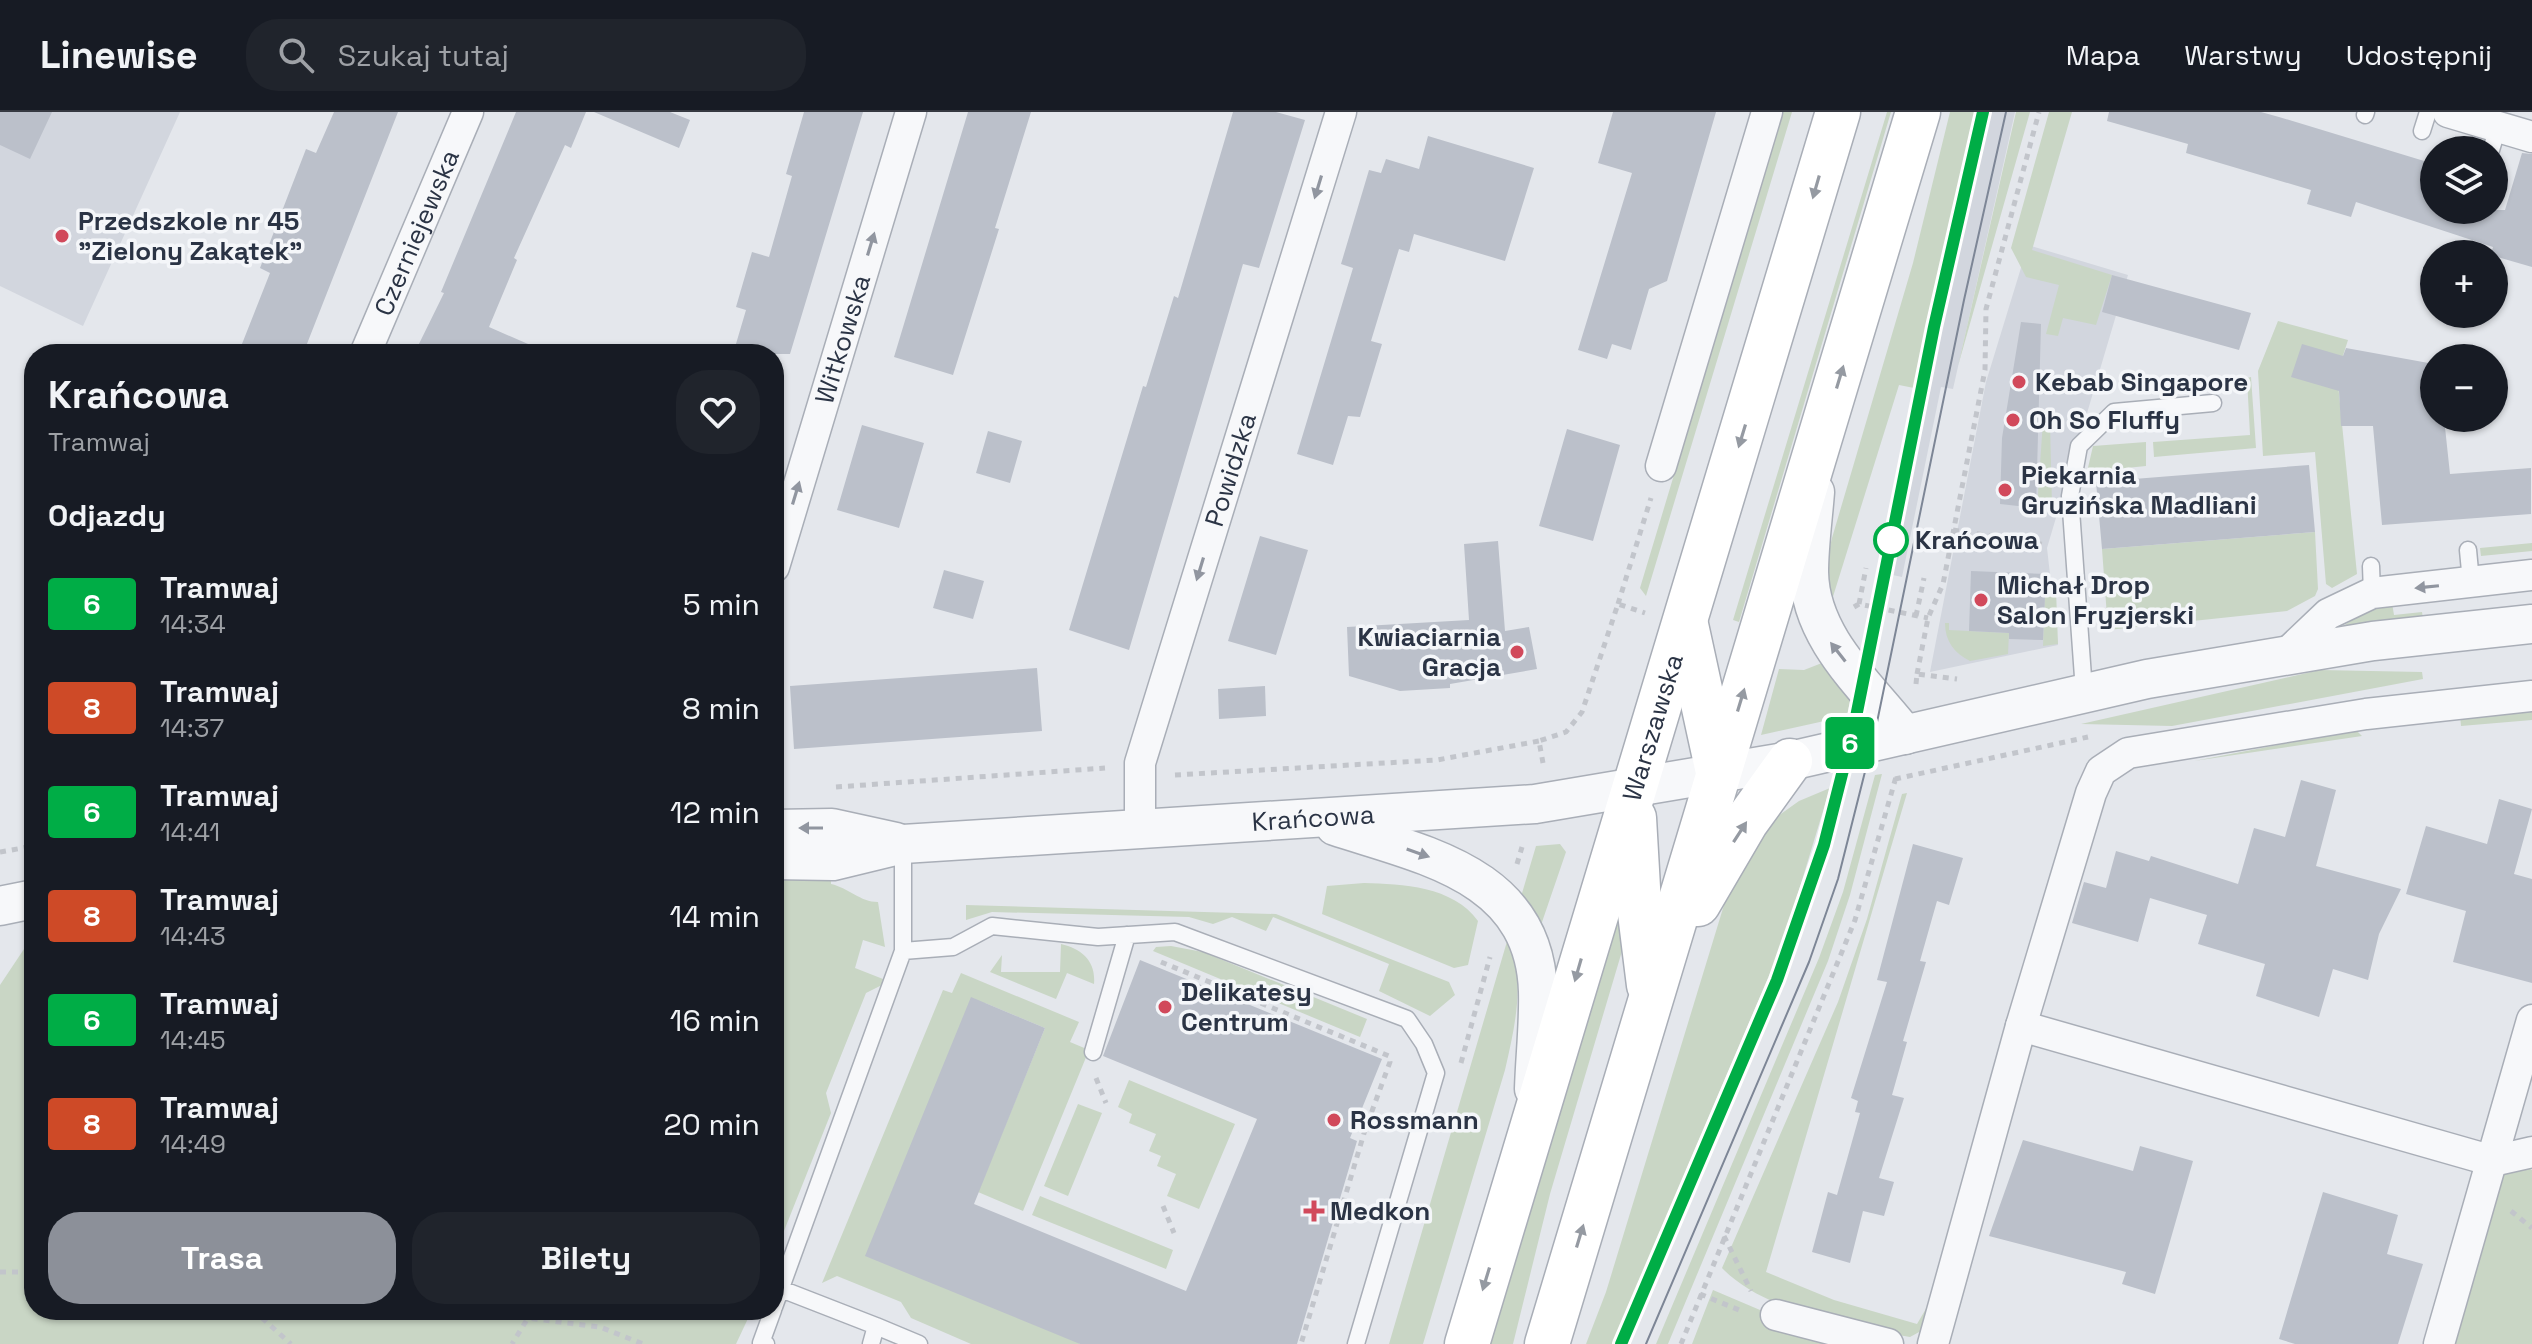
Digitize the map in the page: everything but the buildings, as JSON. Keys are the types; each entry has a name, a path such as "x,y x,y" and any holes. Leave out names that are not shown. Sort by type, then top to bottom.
{"main road":[{"name":"Warszawska","path":"1467,1344 1632,788 1666,619 1838,112"},
{"path":"1547,1344 1918,112"},
{"path":"1666,619 1718,775"},
{"path":"1651,999 1714,873 1790,761"},
{"path":"1632,788 1639,905 1651,999"},
{"path":"1592,921 1613,902 1639,905"}],"street":[{"name":"Czerniejewska","path":"369,344 468,112"},
{"name":"Witkowska","path":"784,534 911,112"},
{"name":"Powidzka","path":"1140,830 1140,763 1341,112"},
{"path":"1661,466 1767,112"},
{"path":"2448,112 2490,136"},
{"path":"2508,138 2532,137"},
{"path":"1817,451 1809,574 1818,618 1901,752"},
{"path":"2284,656 2328,614 2372,579 2471,582 2532,575"},
{"name":"Krańcowa","path":"784,860 833,861 903,844 1483,809 1718,775 1790,761 1901,752 2084,691 2373,641 2532,624"},
{"path":"1933,1344 2021,1026 2091,793 2101,771 2128,753 2366,714 2532,696"},
{"path":"1317,820 1448,864 1478,878 1505,904 1525,938 1538,988 1533,1124"},
{"name":"Krańcowa","path":"784,829 832,828 903,844"},
{"path":"0,906 24,901"},
{"path":"2439,1344 2532,1020"},
{"path":"2021,1026 2493,1161 2532,1152"},
{"path":"1776,1315 1888,1344"}],"lane":[{"path":"2422,131 2428,112"},
{"path":"2084,691 2070,496 2079,446 2114,412 2213,403"},
{"path":"2468,550 2471,582"},
{"path":"784,1281 903,951 903,844"},
{"path":"903,951 953,947 992,926 1125,941 1175,932 1205,940 1407,1019 1424,1044 1436,1073 1356,1344"},
{"path":"1093,1052 1125,941"},
{"path":"784,1290 919,1344"},
{"path":"766,1344 761,1343 770,1320"},
{"path":"871,1344 876,1326"}],"path":[{"path":"1917,674 1928,618 1943,584 1985,370 1986,309 2039,112"},
{"path":"1544,768 1539,741 1566,732 1582,712 1661,466"},
{"path":"1953,530 2074,549"},
{"path":"1859,604 1866,568"},
{"path":"1916,616 1924,578"},
{"path":"1618,604 1666,619"},
{"path":"1895,779 2102,736"},
{"path":"1681,1344 1855,920 1901,752"},
{"path":"0,852 24,848"},
{"path":"1125,941 1389,1056 1390,1062 1365,1130 1301,1344"},
{"path":"1095,1077 1106,1103"},
{"path":"1163,1206 1174,1233"},
{"path":"0,1272 24,1272"},
{"path":"264,1320 291,1344"},
{"path":"512,1344 527,1320"},
{"path":"544,1320 600,1327 643,1344"}],"shaded area":[{"name":"Przedszkole nr 45 \"Zielony Zakątek\"","path":"0,112 180,112 83,326 0,286"},
{"path":"1975,112 2015,112 1953,389 1941,387 1902,577 1888,574 1925,390 1914,388"},
{"path":"2028,245 2128,275 2047,548 2058,645 1930,672 1986,382"}],"green space":[{"path":"1783,112 1792,112 1646,596 1640,588"},
{"path":"1887,112 1891,112 1739,622 1733,620"},
{"path":"1950,112 1975,112 1914,388 1899,385 1831,603 1827,560 1832,538 1913,263"},
{"path":"2016,112 2030,112 1958,366"},
{"path":"2049,112 2072,112 2032,250 2112,275 2096,325 2063,318 2058,336 2046,334 2059,285 2026,277 2011,248"},
{"path":"2278,321 2348,340 2337,374 2357,574 2332,588 2326,584 2315,452 2263,456 2258,371"},
{"path":"2251,377 2256,448 2154,457 2153,442 2250,435 2247,378"},
{"path":"2043,421 2050,422 2052,507 2037,508"},
{"path":"2146,442 2146,466 2087,472 2093,446"},
{"path":"2315,532 2318,589 2315,596 2287,611 2108,630 2102,549"},
{"path":"2532,543 2532,551 2481,556 2480,548"},
{"path":"2045,590 2056,590 2058,644 2043,646"},
{"path":"2392,603 2394,615 2422,612 2423,618 2343,626 2368,610"},
{"path":"1945,623 1949,623 1949,630 2009,633 2008,654 1970,661 1952,646"},
{"path":"1827,661 1853,685 1847,716 1761,735 1779,669 1804,670"},
{"path":"2320,670 2422,672 2423,679 2172,726 2081,724"},
{"path":"2532,707 2532,720 2461,726 2460,714"},
{"path":"2356,730 2362,736 2194,761"},
{"path":"1882,774 1850,895 1828,961 1668,1344 1656,1344 1819,958 1843,892 1875,775"},
{"path":"1830,788 1783,943 1612,1344 1586,1344 1606,1292 1731,882 1771,821 1799,801"},
{"path":"1907,793 1766,1272 1834,1300 1917,1324 1937,1290 1921,1331 1910,1337 1836,1323 1784,1306 1761,1296 1722,1268 1838,1002 1867,919 1902,794"},
{"path":"1560,844 1566,852 1541,925 1520,900 1536,846"},
{"path":"784,869 831,871 831,884 866,900 878,902 885,947 863,940 855,968 883,979 882,985 866,993 826,1093 831,1113 784,1231"},
{"path":"1364,883 1426,889 1455,900 1467,909 1478,921 1468,965 1454,968 1322,914 1327,886"},
{"path":"966,905 1276,914 1449,982 1455,995 1430,1016 1379,991 1389,964 1273,917 1266,931 1232,917 1213,924 1189,917 992,912 966,920"},
{"path":"1620,924 1625,941 1550,1194 1513,1344 1486,1344 1616,925"},
{"path":"1508,938 1518,987 1505,1070 1423,1344 1389,1344"},
{"path":"1061,944 1086,957 1093,969 1094,984 1067,973 1056,999 990,972 1002,955 1001,972 1060,972"},
{"path":"1171,946 1203,952 1367,1019 1360,1037 1153,951 1156,947"},
{"path":"24,949 24,1320 747,1320 736,1344 0,1344 0,985"},
{"path":"961,973 1079,1022 1070,1042 1089,1050 1023,1211 978,1192 1045,1028 985,1003 899,1176 1080,1344 971,1344 911,1318 901,1302 837,1276 822,1283 943,990 952,993"},
{"path":"1129,1080 1235,1124 1199,1209 1167,1196 1176,1174 1157,1166 1161,1156 1149,1151 1156,1134 1129,1123 1132,1114 1118,1107"},
{"path":"1078,1104 1102,1113 1068,1196 1044,1186"},
{"path":"2525,1167 2532,1170 2532,1344 2453,1344 2498,1180 2506,1168"},
{"path":"1040,1196 1173,1250 1166,1269 1032,1215"},
{"path":"1713,1290 1788,1322 1869,1344 1692,1344"}],"tram line":[{"path":"1621,1344 1777,980 1824,845 1854,727 1941,296 1983,112"},
{"name":"6","path":"1621,1344 1777,980 1824,845 1854,727 1902,479 1983,112"},
{"path":"1646,1344 1809,962 1838,879 1875,732 2006,112"}],"place":[{"name":"Przedszkole nr 45 \"Zielony Zakątek\"","path":"62,236"},
{"name":"Kebab Singapore","path":"2019,382"},
{"name":"Oh So Fluffy","path":"2013,420"},
{"name":"Piekarnia Gruzińska Madliani","path":"2005,490"},
{"name":"Krańcowa","path":"1891,540"},
{"name":"Michał Drop Salon Fryzjerski","path":"1981,600"},
{"name":"Kwiaciarnia Gracja","path":"1517,652"},
{"name":"Delikatesy Centrum","path":"1165,1007"},
{"name":"Rossmann","path":"1334,1120"},
{"name":"Medkon","path":"1314,1211"}]}
